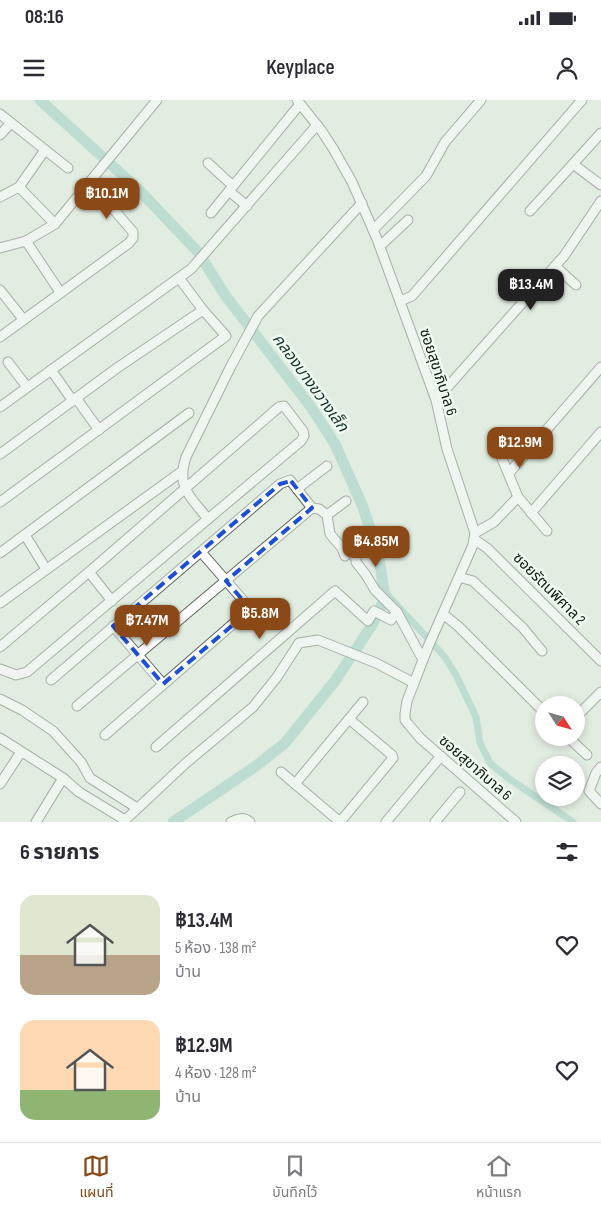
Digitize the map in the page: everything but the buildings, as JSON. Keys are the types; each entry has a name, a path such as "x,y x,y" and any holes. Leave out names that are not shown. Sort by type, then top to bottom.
{"street":[{"path":"0,248 26,241 55,224 157,100"},
{"path":"373,230 426,176 445,142 481,100"},
{"path":"400,301 412,296 582,100"},
{"path":"211,213 299,102"},
{"name":"ซอยสุขาภิบาล 6","path":"299,102 334,150 362,203 380,246 436,400 447,449 474,536 459,577 414,683 405,709 405,720 420,738 510,820"},
{"path":"0,114 68,168"},
{"path":"0,135 11,123"},
{"path":"0,406 191,268 317,125"},
{"path":"530,212 601,133"},
{"path":"0,197 19,187 45,150"},
{"path":"208,164 247,206"},
{"path":"573,164 601,184"},
{"path":"19,187 55,224"},
{"path":"0,337 129,243 133,238 133,232 103,197"},
{"path":"436,400 564,256 601,201"},
{"path":"208,519 185,490 181,472 186,458 258,316 362,203"},
{"path":"380,246 408,220"},
{"path":"26,241 60,292"},
{"path":"555,266 576,285"},
{"path":"0,502 226,336 203,310 179,278"},
{"path":"0,290 23,319"},
{"path":"0,454 203,310"},
{"path":"8,362 26,387"},
{"path":"508,473 601,367"},
{"path":"50,370 98,430"},
{"path":"0,647 185,490 279,407 284,406 288,410 303,431 304,436 301,441 27,672 16,676 0,669"},
{"path":"0,553 190,413"},
{"path":"531,513 601,432"},
{"path":"498,449 518,497 547,531"},
{"path":"298,489 327,466"},
{"path":"0,604 181,472"},
{"path":"51,680 280,484 290,480 312,508 319,509 327,515 330,534 366,574 375,590 394,609 424,658"},
{"path":"474,536 494,522 518,497"},
{"path":"327,515 346,501"},
{"path":"77,706 312,508"},
{"path":"25,535 46,569"},
{"name":"ซอยรัตนพิศาล 2","path":"474,536 601,661"},
{"path":"105,735 248,612 249,607 201,552"},
{"path":"89,572 112,601"},
{"path":"459,577 473,581 523,628 542,651"},
{"path":"156,747 335,592 368,621 373,612 391,620 394,609"},
{"path":"443,614 458,626 535,703"},
{"path":"113,626 163,684"},
{"path":"0,738 63,778 80,792 124,821 186,762 253,707 277,677 299,644 318,640 376,662 414,683"},
{"path":"585,708 601,692"},
{"path":"0,699 22,710 52,732 81,762 90,778 137,808"},
{"path":"295,784 363,702"},
{"path":"280,772 340,822 393,758 392,754 350,719"},
{"path":"577,746 587,755"},
{"path":"0,784 20,752"},
{"path":"386,822 441,756"},
{"path":"599,773 589,791 601,804"},
{"path":"36,822 63,778"},
{"path":"80,792 90,778"},
{"path":"435,822 460,792"},
{"path":"231,822 242,818 250,822"}],"highlighted area":[{"path":"291,481 312,508 226,581 249,607 248,612 163,684 113,626 280,484"}],"waterway":[{"name":"คลองบางขวางเล็ก","path":"40,100 140,191 198,252 225,295 311,407 335,444 363,507 379,558 385,598 372,625 335,681 285,743 256,766 173,822"},
{"path":"385,592 444,656 456,675 476,717 480,743 490,763 508,778 573,822"}]}
